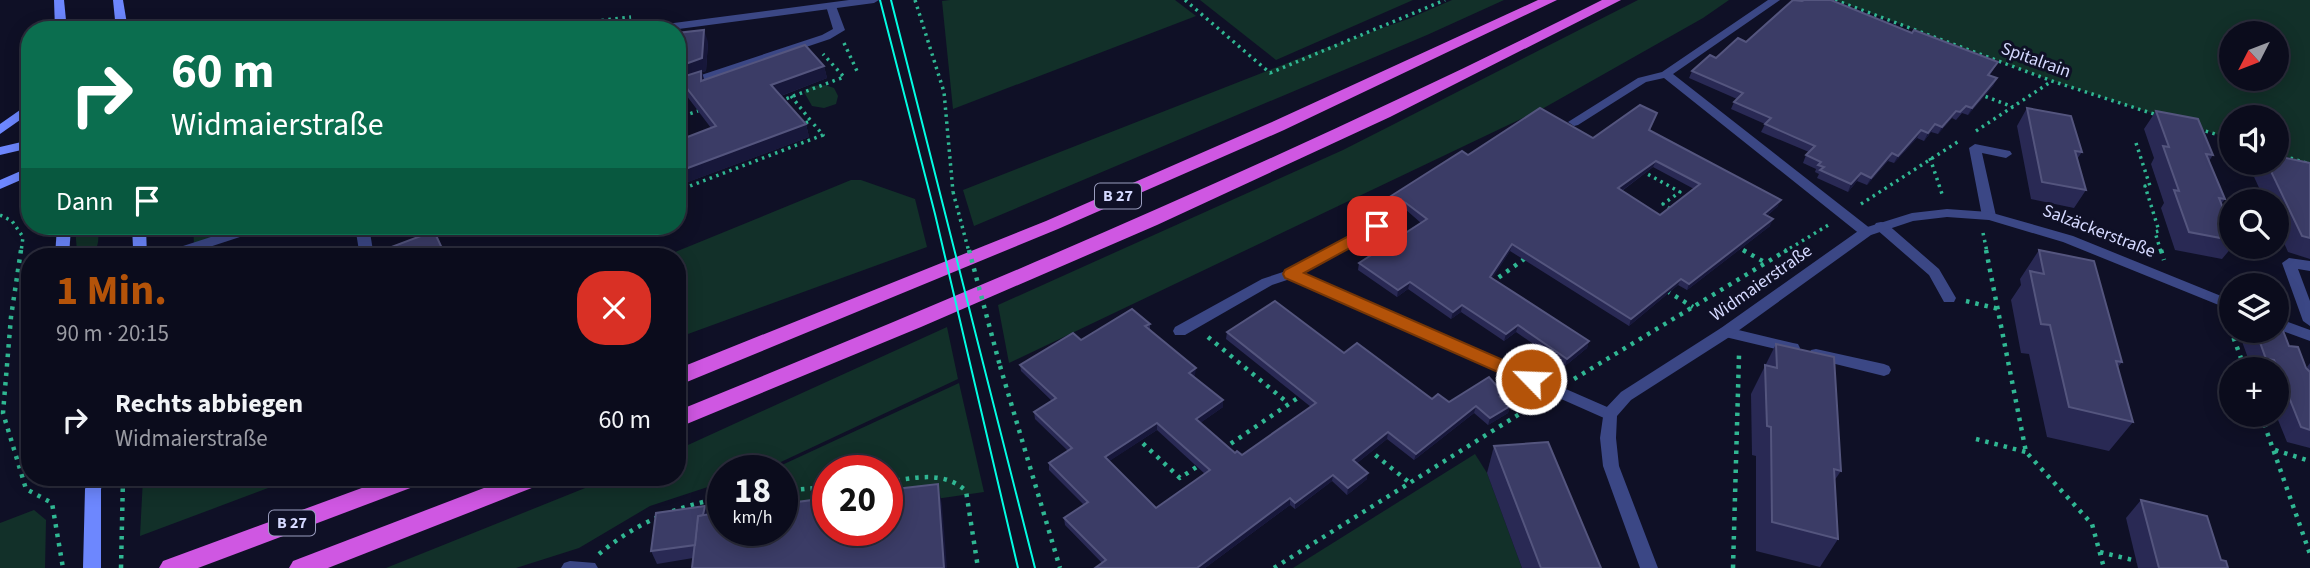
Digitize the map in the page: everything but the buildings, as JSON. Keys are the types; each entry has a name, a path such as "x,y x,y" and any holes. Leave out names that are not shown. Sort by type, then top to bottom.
{"highway":[{"name":"B 27","path":"686,373 1052,225 1278,126 1550,0"},
{"name":"B 27","path":"686,416 878,338 1191,202 1412,100 1614,0"},
{"name":"B 27","path":"172,568 392,486"},
{"name":"B 27","path":"301,568 513,486"}],"main road":[{"path":"60,0 61,21"},
{"path":"118,0 121,21"},
{"path":"0,130 21,114"},
{"path":"2,150 21,147"},
{"path":"0,185 21,175"},
{"path":"0,185 21,179"},
{"path":"92,560 93,486"}],"street":[{"path":"686,25 874,0"},
{"path":"1574,122 1642,80 1666,75 1775,0"},
{"path":"686,84 839,30 831,6"},
{"path":"1666,75 1866,232"},
{"path":"1989,216 1975,148 2006,154"},
{"name":"Salzäckerstraße","path":"1947,213 1989,216 2068,239 2219,300"},
{"name":"Widmaierstraße","path":"1609,414 1626,396 1726,332 1866,232 1912,217 1947,213"},
{"path":"1186,328 1267,282 1290,274 1399,215"},
{"path":"1881,226 1934,272 1948,296"},
{"path":"191,248 231,235"},
{"path":"2310,266 2289,263 2310,321"},
{"path":"1290,274 1609,414 1611,466 1648,568"},
{"path":"2289,327 2310,336"},
{"path":"1726,332 1884,370"},
{"path":"2287,343 2289,347"}],"path":[{"path":"915,0 944,92 953,192 1000,366 1060,568"},
{"path":"1185,0 1270,73 1445,0"},
{"name":"Spitalrain","path":"1835,0 2052,81 2167,118"},
{"path":"839,30 857,71"},
{"path":"768,106 844,78 821,52"},
{"path":"824,65 831,63"},
{"path":"1274,568 1555,390 1844,215 2052,81"},
{"path":"1978,93 2014,107"},
{"path":"686,188 823,135 792,96"},
{"path":"686,115 698,111"},
{"path":"799,125 811,121"},
{"path":"2193,127 2219,135"},
{"path":"686,140 698,135"},
{"path":"2136,143 2150,186 2145,186 2159,231 2155,232 2171,280"},
{"path":"2289,157 2310,164"},
{"path":"1930,158 1937,172 1947,213"},
{"path":"1636,167 1680,192 1663,204 1674,211"},
{"path":"0,215 12,220 21,234"},
{"path":"1989,216 1983,232 2026,452 2092,524 2104,568"},
{"path":"1732,243 1766,263"},
{"path":"21,250 11,317 4,413 21,472"},
{"path":"1480,275 1491,283 1534,253"},
{"path":"1658,286 1693,307"},
{"path":"1948,296 1999,309"},
{"path":"1186,328 1288,403"},
{"path":"1733,568 1739,355"},
{"path":"1132,433 1180,478 1301,394 1311,402"},
{"path":"2266,427 2310,554"},
{"path":"1976,439 2026,452"},
{"path":"1360,443 1410,483"},
{"path":"2274,449 2310,461"},
{"path":"903,481 942,477 960,482 966,491 978,568"},
{"path":"25,486 52,503 63,566"},
{"path":"121,568 123,486"},
{"path":"581,567 620,535 642,523 668,511 707,502"},
{"path":"2099,552 2137,561"}],"green space":[{"path":"1175,0 1196,16 953,109 942,1"},
{"path":"1200,0 1413,0 1276,60"},
{"path":"1452,0 1504,0 974,226 963,190"},
{"path":"1638,0 1729,0 1703,18 1542,109 1009,363 998,305 1343,150"},
{"path":"1835,0 2310,0 2310,164 2289,158 2289,105 2219,105 2219,135 2050,80"},
{"path":"825,85 834,88 838,96 836,104 824,108 812,106 804,92 812,86"},
{"path":"851,180 861,180 915,199 927,247 686,335 685,248"},
{"path":"76,235 98,235 96,248 77,248"},
{"path":"194,235 222,235 194,244"},
{"path":"947,327 958,379 796,455 707,455 707,487 650,506 579,548 516,568 386,568 590,486 686,486 686,446"},
{"path":"959,383 984,492 903,504 903,455 812,455 812,517 798,519 798,458"},
{"path":"1475,454 1487,473 1522,568 1293,568"},
{"path":"143,486 274,486 140,536"},
{"path":"34,510 46,520 45,568 0,568 0,523"}],"tram line":[{"path":"880,0 935,214 1018,568"},
{"path":"891,0 1035,568"}],"route":[{"path":"1377,226 1290,274 1531,379"}]}
